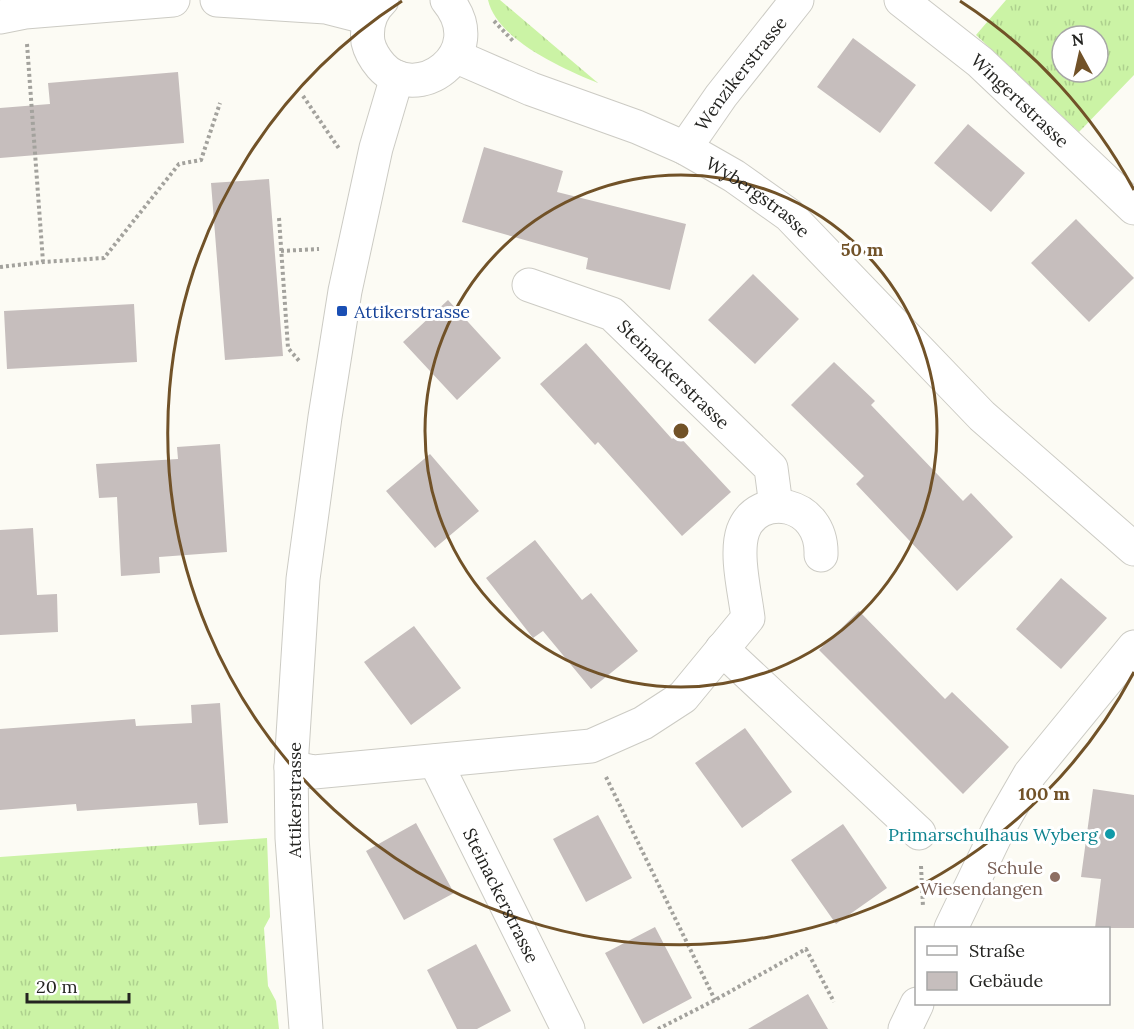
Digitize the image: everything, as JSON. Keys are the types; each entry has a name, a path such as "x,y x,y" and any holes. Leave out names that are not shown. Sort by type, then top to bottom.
{"street":[{"path":"13,14 173,0"},
{"path":"217,0 376,9 367,33 369,47 375,59 384,70 397,77 413,80 430,77 444,69 455,56 460,41 461,25 456,10 447,0"},
{"name":"Wenzikerstrasse","path":"685,148 721,96 797,0"},
{"name":"Wingertstrasse","path":"901,0 980,62 1134,208"},
{"name":"Wybergstrasse","path":"455,56 531,89 637,127 685,148 734,176 789,216 982,416 1134,549"},
{"name":"Attikerstrasse","path":"306,1029 292,838 291,767 303,579 324,417 355,244 375,148 397,77"},
{"name":"Steinackerstrasse","path":"529,285 612,314 771,468 776,506"},
{"path":"291,767 314,772 591,746 644,723 683,697 748,618 740,542 744,529 752,518 763,510 776,506 788,507 801,512 811,519 818,530 821,555"},
{"path":"937,923 1000,826 1030,774 1134,647"},
{"path":"722,649 919,833"},
{"name":"Steinackerstrasse","path":"435,761 568,1029"},
{"path":"905,1029 917,1005"}],"path":[{"path":"13,14 43,262"},
{"path":"491,15 514,42"},
{"path":"303,96 344,156"},
{"path":"0,267 104,258 179,164 201,159 219,103"},
{"path":"279,218 288,348 302,365"},
{"path":"281,251 325,249"},
{"path":"591,746 715,1000"},
{"path":"919,833 937,923"},
{"path":"658,1029 806,949 834,1002"}],"green space":[{"path":"488,0 500,0 598,83 551,61 518,40 504,28"},
{"path":"1006,0 1134,0 1134,75 1079,132 976,35"},
{"path":"267,838 270,917 264,928 268,986 276,1001 279,1029 0,1029 0,857"}],"building":[{"path":"853,38 916,85 880,133 817,87"},
{"path":"178,72 184,143 0,158 0,108 50,104 48,83"},
{"path":"968,124 1025,173 991,212 934,163"},
{"path":"484,147 563,171 557,192 686,224 670,290 586,269 588,258 462,222"},
{"path":"269,179 283,356 225,360 211,183"},
{"path":"1076,219 1134,278 1089,322 1031,263"},
{"path":"753,274 799,319 755,364 708,320"},
{"path":"448,300 501,358 457,400 403,342"},
{"path":"134,304 137,362 7,369 4,311"},
{"path":"586,343 672,439 677,434 731,492 682,536 598,442 595,445 540,384"},
{"path":"834,362 875,401 871,405 963,501 971,493 1013,537 957,591 856,484 864,476 791,405"},
{"path":"220,444 227,552 159,557 160,573 121,576 117,497 99,498 96,464 178,459 177,447"},
{"path":"430,454 479,511 435,548 386,491"},
{"path":"33,528 37,595 57,594 58,632 0,635 0,530"},
{"path":"535,540 582,600 591,593 638,651 591,689 543,631 533,638 486,578"},
{"path":"1061,578 1107,618 1061,669 1016,629"},
{"path":"859,611 945,699 952,692 1009,747 963,794 819,650"},
{"path":"414,626 461,688 411,725 364,662"},
{"path":"220,703 228,823 199,825 197,803 77,811 76,804 0,810 0,729 135,719 136,726 192,723 191,705"},
{"path":"745,728 792,792 742,828 695,763"},
{"name":"Primarschulhaus Wyberg","path":"1093,789 1134,795 1134,928 1095,927 1101,879 1081,877"},
{"path":"598,815 632,878 586,902 553,839"},
{"path":"416,823 454,893 404,920 366,851"},
{"path":"843,824 887,888 836,924 791,860"},
{"path":"655,927 692,998 643,1024 605,953"},
{"path":"476,944 511,1011 477,1029 457,1029 427,970"},
{"path":"808,994 828,1029 748,1029"}],"place":[{"name":"Attikerstrasse","path":"342,311"},
{"name":"Primarschulhaus Wyberg","path":"1110,834"},
{"name":"Schule Wiesendangen","path":"1055,877"}]}
